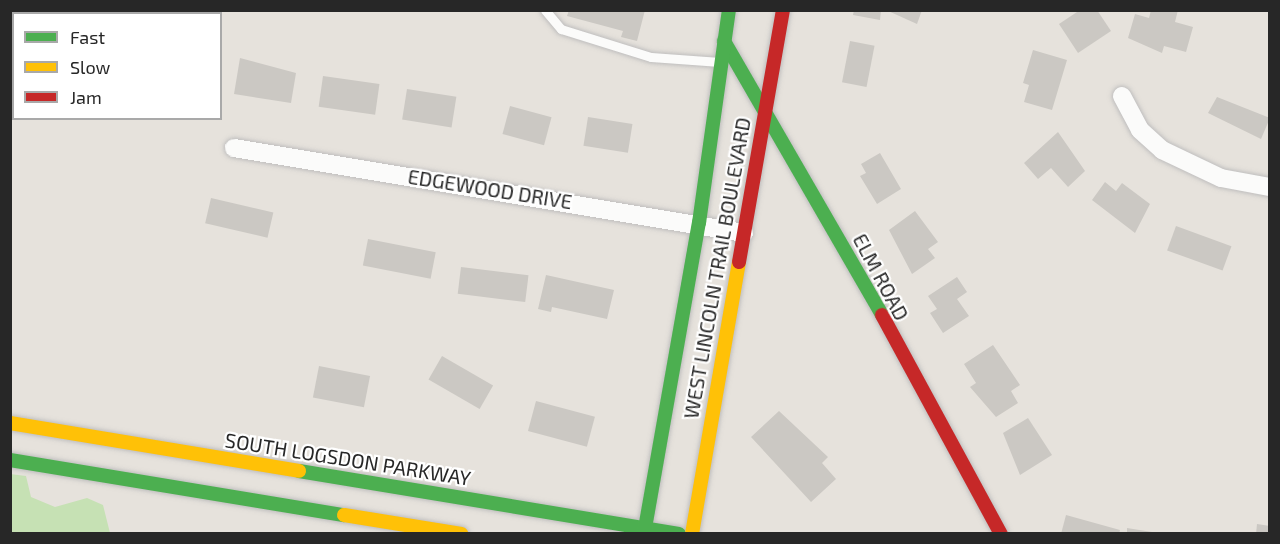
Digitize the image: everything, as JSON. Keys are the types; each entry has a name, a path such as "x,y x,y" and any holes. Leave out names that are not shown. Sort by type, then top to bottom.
{"main road":[{"name":"WEST LINCOLN TRAIL BOULEVARD","path":"645,531 699,223 729,10"},
{"name":"WEST LINCOLN TRAIL BOULEVARD","path":"692,534 783,10"},
{"name":"ELM ROAD","path":"724,41 766,106 1001,534"},
{"name":"SOUTH LOGSDON PARKWAY","path":"10,423 645,531 679,534"},
{"path":"10,460 460,534"}],"street":[{"path":"1122,96 1140,130 1162,150 1221,178 1269,187"},
{"name":"EDGEWOOD DRIVE","path":"234,148 699,223 744,233"}],"lane":[{"path":"545,10 561,29 651,57 720,62"}],"green space":[{"path":"10,474 26,476 31,497 55,507 87,498 103,505 110,533 11,533"}],"building":[{"path":"569,10 645,10 637,41 621,37 623,31 567,16"},
{"path":"854,10 881,10 880,20 853,15"},
{"path":"886,10 922,10 917,24"},
{"path":"1080,10 1097,10 1111,31 1078,53 1059,24"},
{"path":"1151,10 1178,10 1175,22 1193,27 1186,52 1164,46 1162,53 1128,38 1135,14 1149,18"},
{"path":"850,41 875,46 867,87 842,82"},
{"path":"1033,50 1067,60 1052,110 1024,102 1029,85 1023,83"},
{"path":"240,58 296,73 291,103 234,94"},
{"path":"323,76 379,84 375,115 319,107"},
{"path":"407,89 456,97 452,127 402,120"},
{"path":"1217,97 1270,118 1261,139 1208,113"},
{"path":"510,106 552,117 544,145 502,134"},
{"path":"588,117 632,124 628,153 583,146"},
{"path":"1058,132 1085,171 1068,187 1051,168 1038,179 1024,163"},
{"path":"880,153 901,189 877,204 860,176 866,173 861,164"},
{"path":"1105,182 1116,191 1122,183 1150,204 1135,233 1092,200"},
{"path":"211,198 273,212 268,238 205,223"},
{"path":"915,211 938,242 928,249 935,258 912,274 889,230"},
{"path":"1176,226 1231,246 1223,271 1167,250"},
{"path":"368,239 436,252 431,279 363,266"},
{"path":"461,267 528,275 525,302 458,294"},
{"path":"546,275 614,290 607,319 552,307 551,312 538,309"},
{"path":"957,277 967,292 957,299 969,316 943,333 930,313 937,309 928,296"},
{"path":"993,345 1020,385 1011,391 1018,403 996,417 970,387 976,383 964,364"},
{"path":"442,356 493,386 480,409 428,379"},
{"path":"319,366 370,376 364,407 313,397"},
{"path":"536,401 595,417 587,447 528,431"},
{"path":"779,411 828,457 822,463 836,479 811,502 751,437"},
{"path":"1028,418 1052,455 1020,475 1003,433"},
{"path":"1066,515 1120,530 1119,534 1061,534"},
{"path":"1257,524 1270,526 1270,534 1256,534"},
{"path":"1127,528 1152,532 1152,534 1127,534"}],"traffic: fast":[{"path":"644,534 699,223 729,10"},
{"path":"724,41 882,315"},
{"path":"10,460 344,515"},
{"path":"299,471 679,534"}],"traffic: slow":[{"path":"692,534 739,262"},
{"path":"10,423 299,471"},
{"path":"344,515 461,534"}],"traffic: jam":[{"path":"739,262 783,10"},
{"path":"882,315 1001,534"}]}
